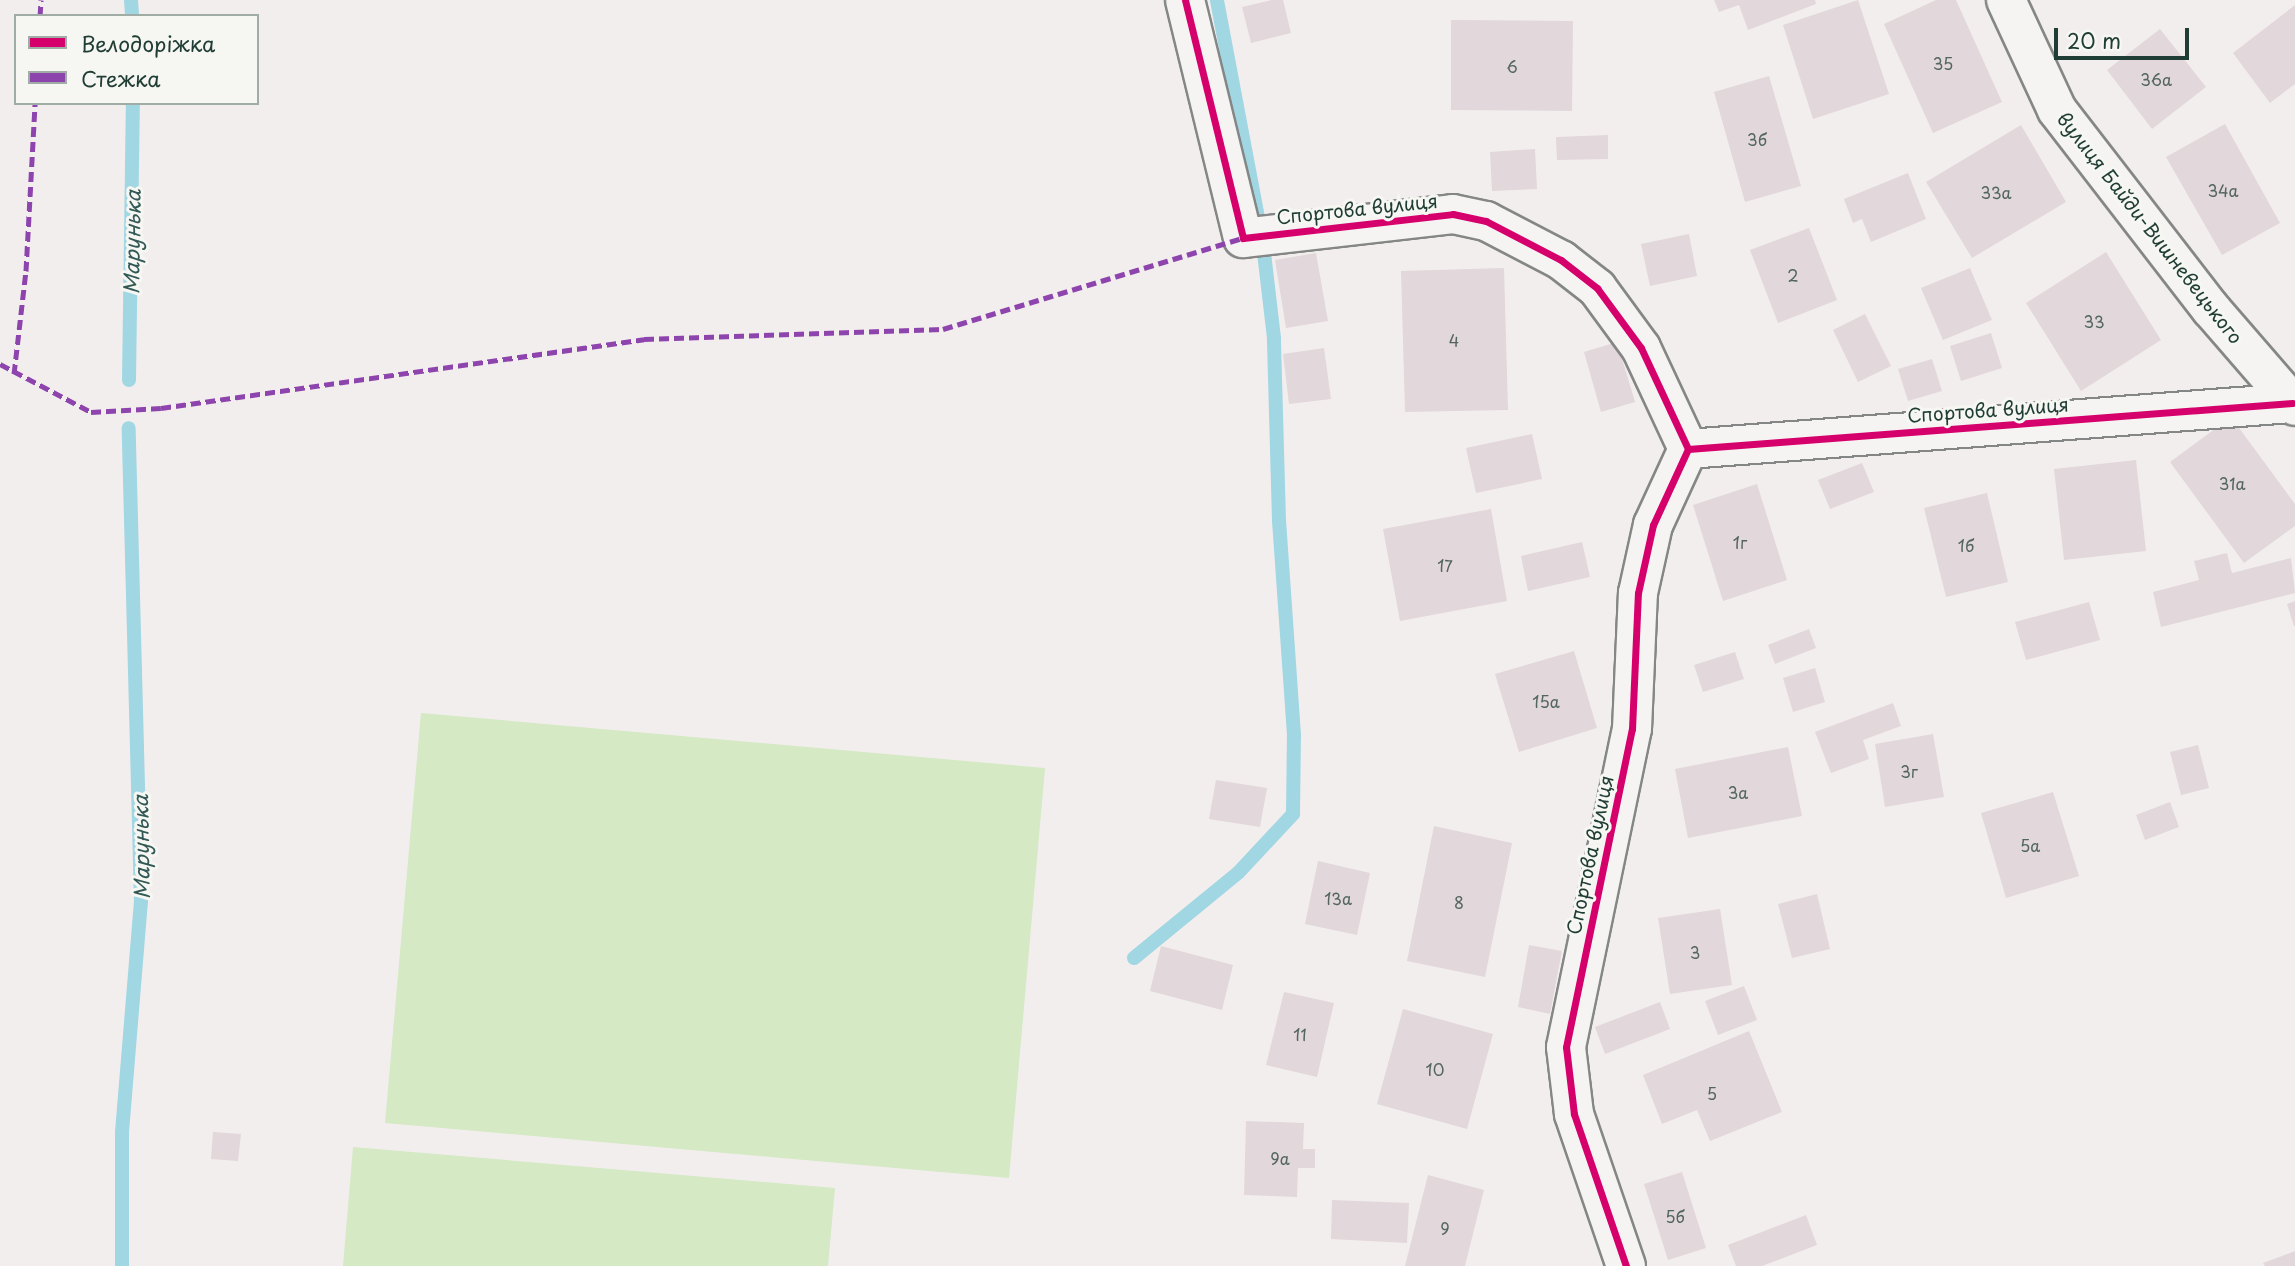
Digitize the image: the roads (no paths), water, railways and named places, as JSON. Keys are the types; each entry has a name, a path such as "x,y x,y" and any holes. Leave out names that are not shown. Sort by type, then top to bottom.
{"street":[{"name":"Спортова вулиця","path":"1185,0 1243,238 1453,214 1486,221 1561,260 1597,288 1641,348 1688,449 1653,525 1637,593 1632,729 1566,1047 1573,1114 1626,1266"},
{"name":"вулиця Байди-Вишневецького","path":"2006,0 2057,110 2211,309 2293,404"},
{"name":"Спортова вулиця","path":"1688,449 2293,404"}],"waterway":[{"name":"Марунька","path":"131,0 132,14"},
{"path":"1134,958 1238,873 1293,814 1294,735 1279,521 1274,338 1263,244 1217,0"},
{"name":"Марунька","path":"129,380 133,105"},
{"name":"Марунька","path":"122,1266 122,1132 141,901 129,428"}]}
